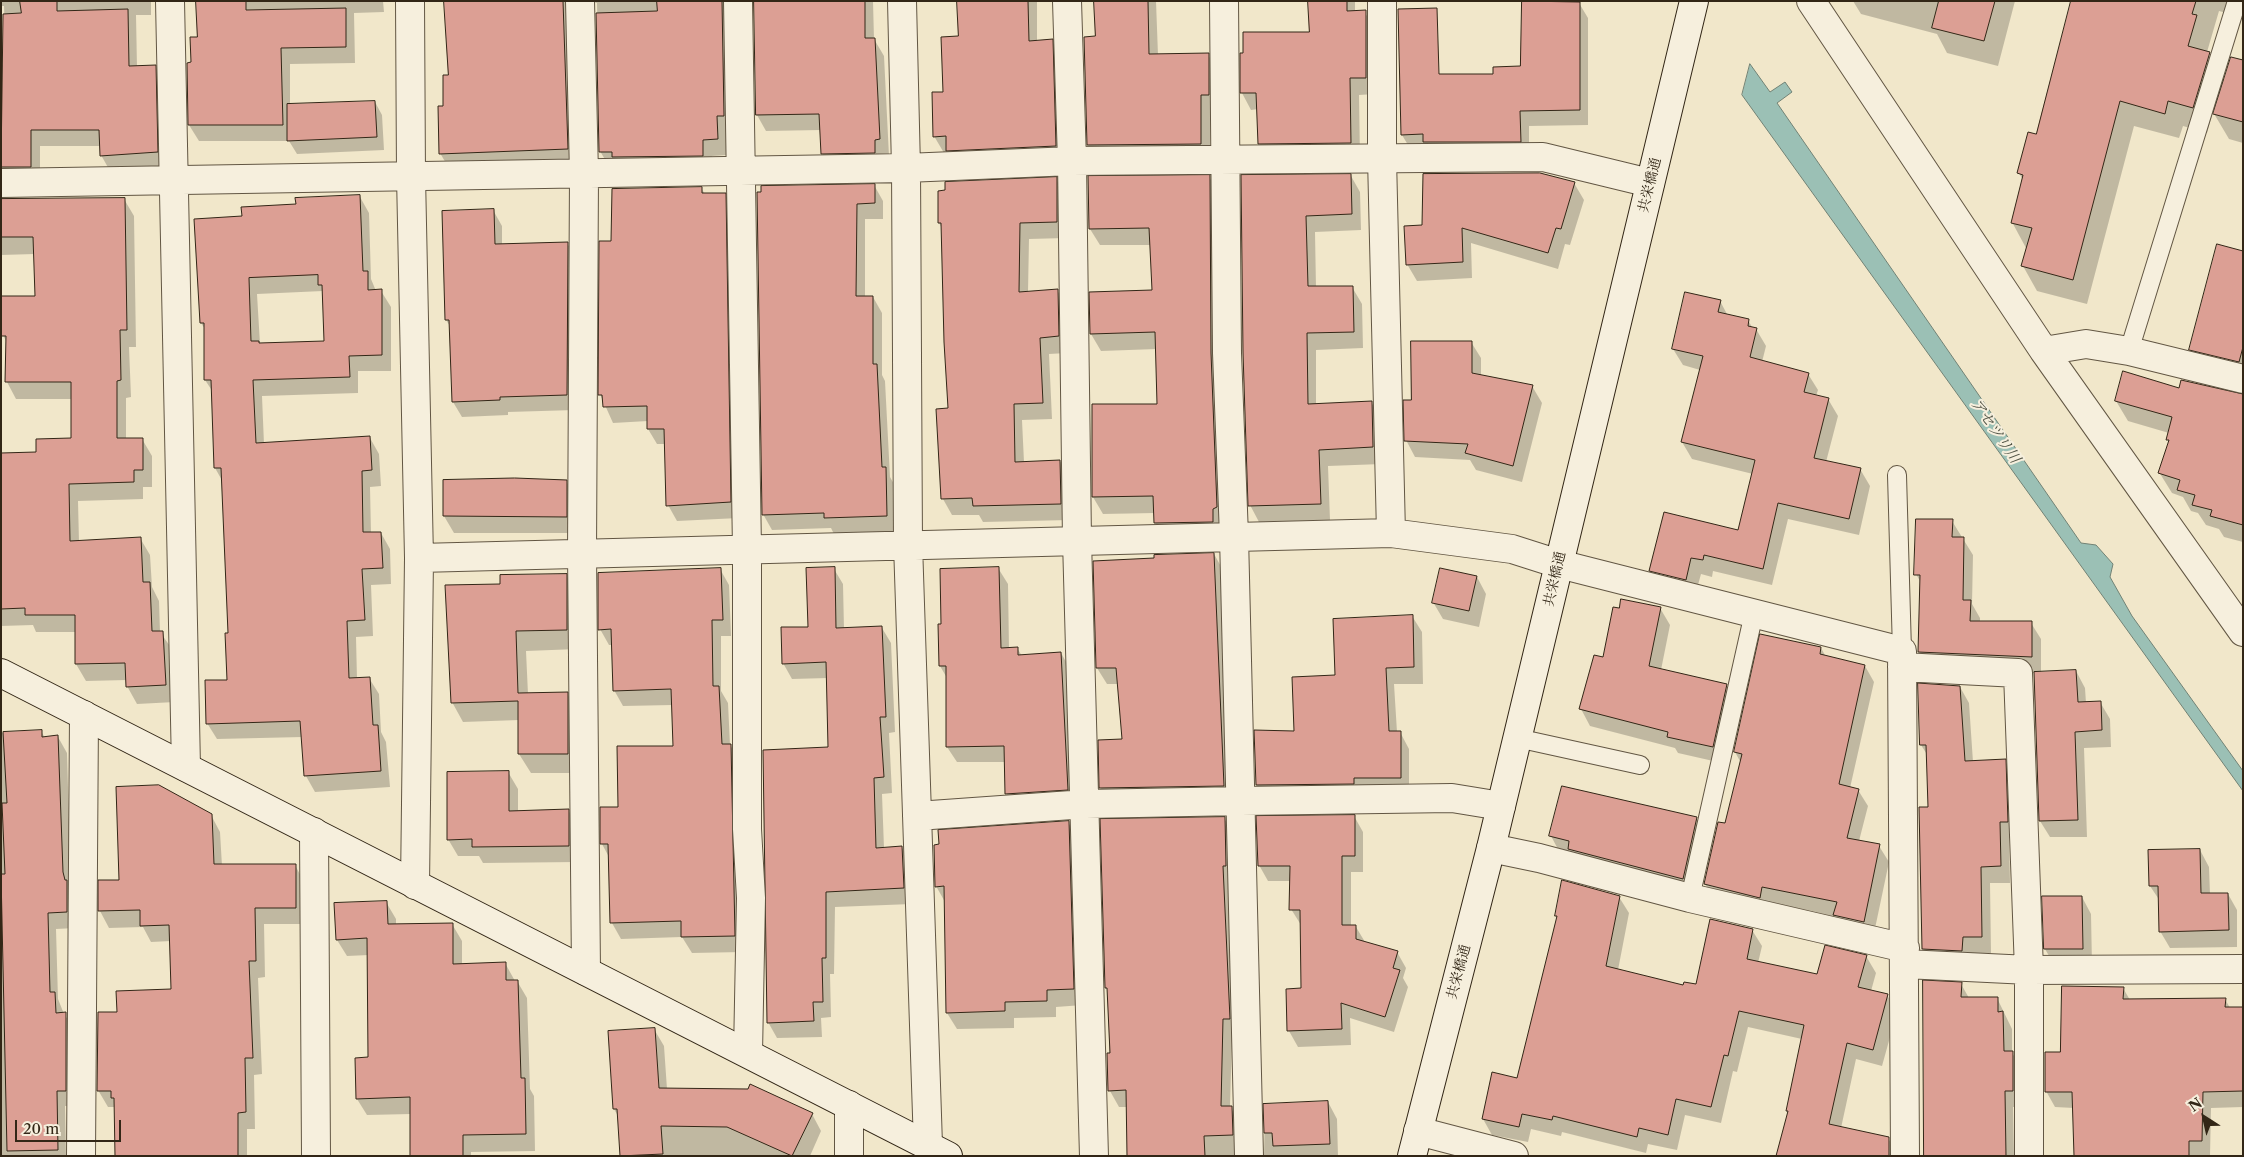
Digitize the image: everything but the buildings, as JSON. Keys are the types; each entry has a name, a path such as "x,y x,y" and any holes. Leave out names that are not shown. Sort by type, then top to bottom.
{"street":[{"path":"170,1 186,767"},
{"path":"410,1 411,176 419,558 415,884"},
{"path":"580,1 584,174 582,553 586,971"},
{"path":"738,1 747,549 747,829 751,898 748,1054"},
{"path":"902,1 906,168 908,544 917,816 938,1151"},
{"path":"1067,1 1072,161 1077,540 1086,804 1094,1156"},
{"path":"1224,1 1227,354 1234,536 1249,1156"},
{"path":"1382,1 1382,158 1391,533"},
{"name":"共栄橋通","path":"1415,1143 1491,848 1694,1"},
{"path":"1811,1 2044,351 2243,632"},
{"path":"1,183 906,168 1072,161 1543,157 1650,183"},
{"path":"2044,351 2086,344 2129,351 2243,379"},
{"path":"419,558 1391,533 1512,549 1559,564 1754,613 1902,659 2018,673 2030,970 2030,1156"},
{"path":"1902,659 1905,1156"},
{"path":"1,672 938,1151"},
{"path":"81,1156 84,715"},
{"path":"917,816 1086,804 1241,801 1452,798 1501,806"},
{"path":"314,832 316,1156"},
{"path":"1491,848 1539,858 1905,956 2030,970 2243,969"},
{"path":"849,1105 849,1156"},
{"path":"1415,1143 1514,1156"}],"lane":[{"path":"2129,351 2237,1"},
{"path":"1897,475 1902,659"},
{"path":"1690,898 1754,613"},
{"path":"1517,738 1640,765"}],"water":[{"name":"アセツリ川","path":"1750,64 1770,92 1785,82 1792,92 1777,103 2081,543 2096,545 2113,564 2110,577 2132,616 2243,771 2243,791 1742,95"}]}
